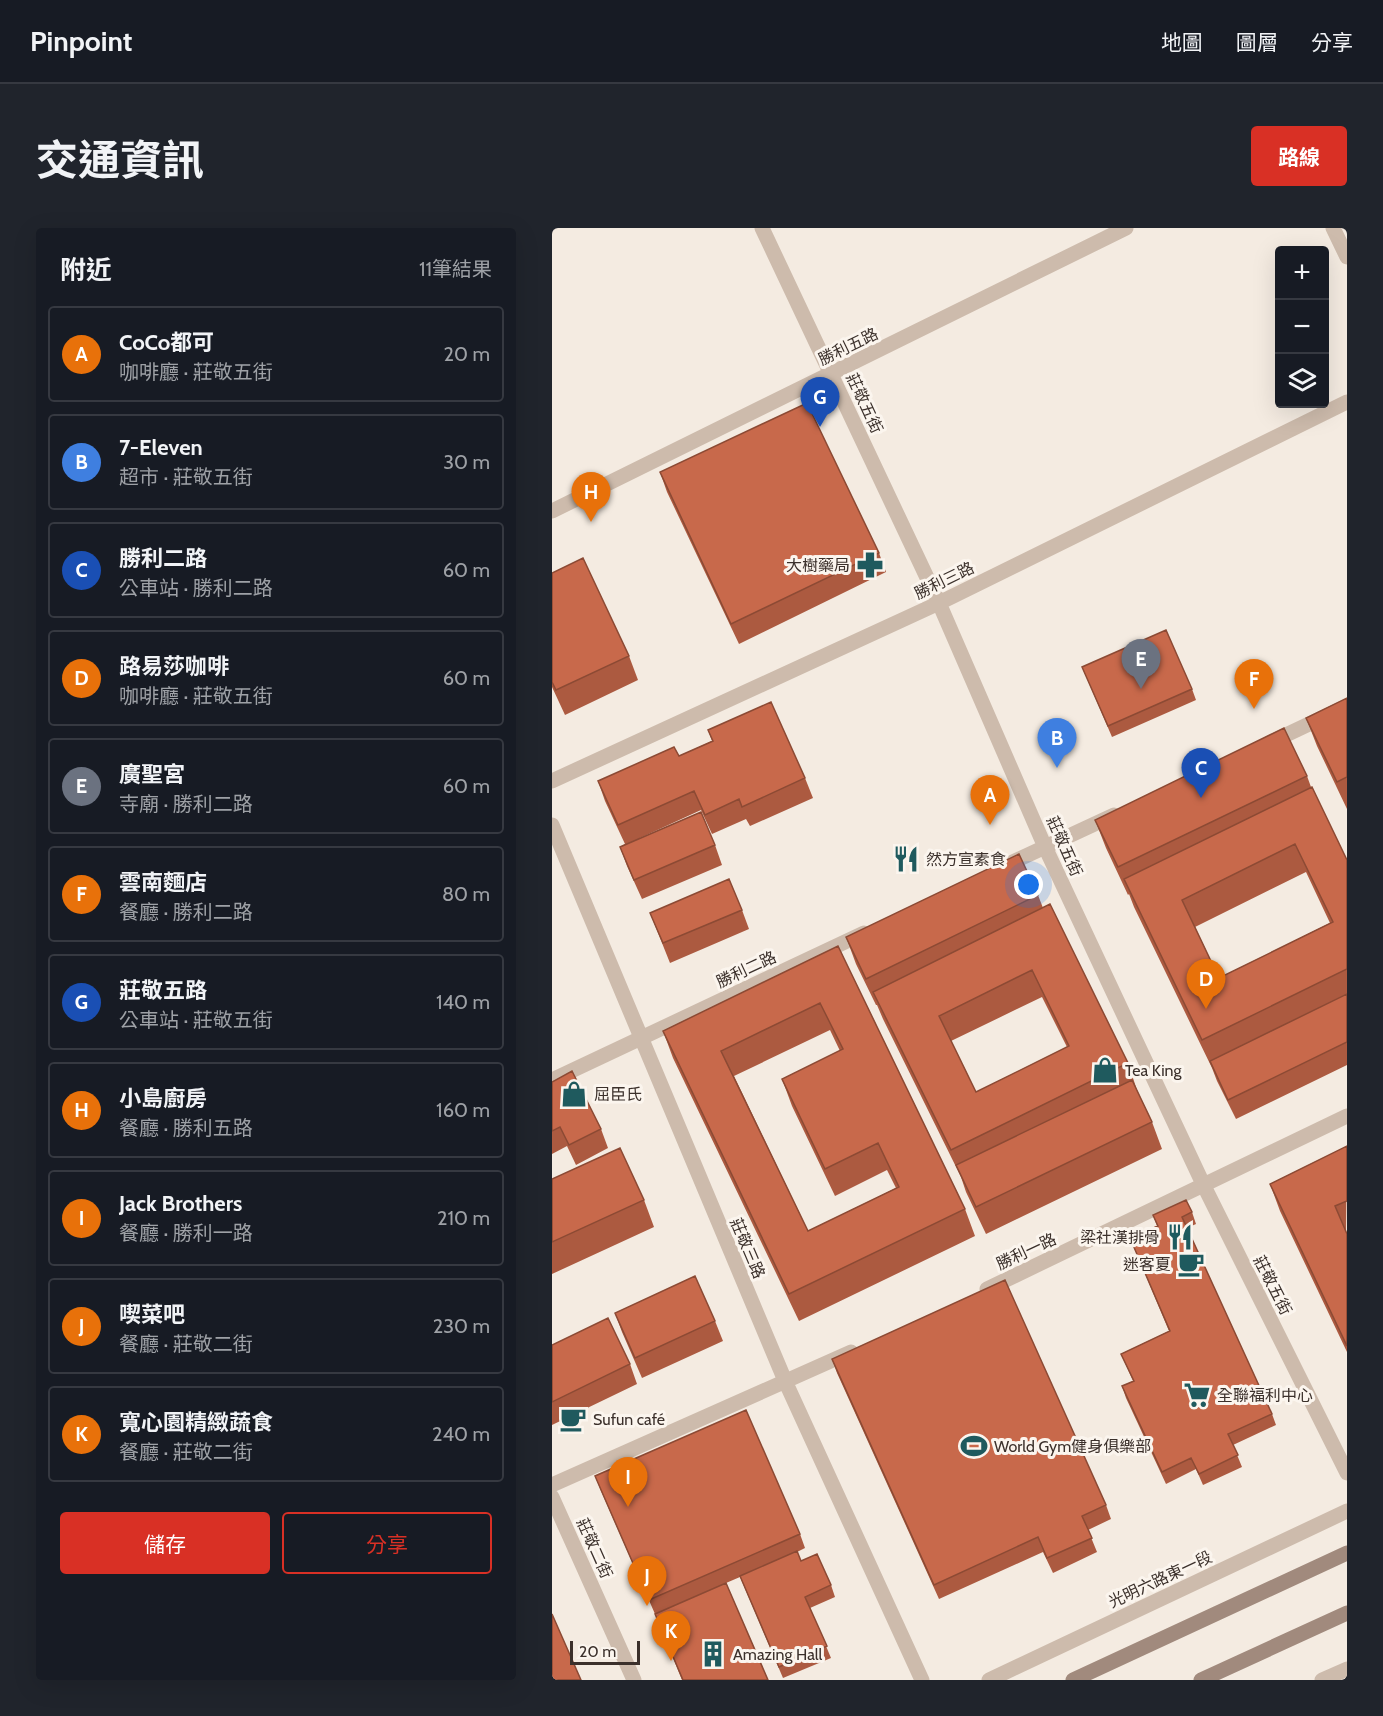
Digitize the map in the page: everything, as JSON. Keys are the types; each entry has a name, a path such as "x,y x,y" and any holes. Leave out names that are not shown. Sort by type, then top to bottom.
{"main road":[{"path":"1073,1680 1347,1553"},
{"path":"1201,1680 1347,1613"}],"street":[{"name":"莊敬五街","path":"762,228 939,603 1045,847 1204,1186 1347,1473"},
{"name":"勝利五路","path":"552,511 832,375 1126,228"},
{"path":"1333,228 1347,257"},
{"name":"勝利三路","path":"552,781 939,603 1347,402"},
{"path":"1261,747 1347,706"},
{"path":"992,873 1131,807"},
{"name":"莊敬三路","path":"552,825 786,1383 922,1680"},
{"name":"勝利二路","path":"552,1080 874,928"},
{"name":"勝利一路","path":"976,1294 1347,1116"},
{"path":"552,1485 786,1383 860,1348"},
{"name":"莊敬二街","path":"552,1497 634,1680"},
{"name":"光明六路東一段","path":"989,1680 1347,1511"},
{"path":"1322,1680 1347,1669"}],"building":[{"path":"807,403 879,553 731,624 660,472"},
{"path":"583,558 629,656 556,690 552,682 552,573"},
{"path":"1166,630 1192,689 1108,726 1082,667"},
{"path":"1347,698 1347,777 1337,782 1306,718"},
{"path":"771,702 805,778 742,807 739,799 705,815 694,791 618,825 598,781 674,747 679,756 713,741 708,730"},
{"path":"1284,728 1307,776 1118,867 1095,820"},
{"path":"1312,787 1347,860 1347,969 1202,1040 1124,879","holes":["1295,844 1333,922 1219,978 1182,900"]},
{"path":"701,812 715,845 634,880 620,847"},
{"path":"1019,854 1038,895 866,979 846,937"},
{"path":"729,879 742,910 663,943 650,913"},
{"path":"1050,904 1128,1063 951,1150 873,992","holes":["1032,970 1069,1046 976,1092 939,1016"]},
{"path":"838,946 965,1209 789,1294 663,1031","holes":["820,1003 843,1049 782,1079 825,1169 878,1143 899,1187 808,1231 721,1051"]},
{"path":"1347,994 1347,1042 1228,1100 1210,1061"},
{"path":"572,1071 601,1129 569,1145 560,1127 552,1131 552,1082"},
{"path":"1132,1080 1152,1122 976,1207 956,1165"},
{"path":"1347,1146 1347,1201 1335,1206 1347,1234 1347,1346 1270,1184"},
{"path":"620,1148 644,1200 552,1242 552,1179"},
{"name":"全聯福利中心","path":"1186,1200 1192,1212 1182,1217 1272,1414 1228,1434 1238,1455 1199,1474 1191,1458 1162,1472 1122,1386 1134,1381 1121,1354 1170,1331 1130,1238 1158,1226 1153,1215"},
{"path":"695,1276 715,1321 635,1358 615,1313"},
{"name":"World Gym健身俱樂部","path":"1005,1280 1106,1505 1082,1516 1092,1538 1047,1558 1038,1537 934,1585 832,1359"},
{"path":"608,1318 630,1364 552,1402 552,1345"},
{"path":"746,1410 800,1534 649,1600 595,1476"},
{"path":"797,1551 801,1561 817,1554 831,1585 805,1597 827,1646 779,1667 740,1576"},
{"name":"Amazing Hall","path":"726,1583 768,1680 683,1680 655,1614"},
{"path":"552,1614 581,1680 552,1680"}],"place":[{"name":"莊敬五路","path":"820,427"},
{"name":"小島廚房","path":"591,522"},
{"name":"大樹藥局","path":"870,565"},
{"name":"廣聖宮","path":"1141,689"},
{"name":"雲南麵店","path":"1254,709"},
{"name":"7-Eleven","path":"1057,768"},
{"name":"勝利二路","path":"1201,798"},
{"name":"CoCo都可","path":"990,825"},
{"name":"然方宣素食","path":"906,859"},
{"name":"路易莎咖啡","path":"1206,1009"},
{"name":"Tea King","path":"1105,1070"},
{"name":"屈臣氏","path":"574,1094"},
{"name":"梁社漢排骨","path":"1180,1237"},
{"name":"迷客夏","path":"1191,1264"},
{"name":"全聯福利中心","path":"1197,1395"},
{"name":"Sufun café","path":"573,1419"},
{"name":"World Gym健身俱樂部","path":"974,1446"},
{"name":"Jack Brothers","path":"628,1507"},
{"name":"喫菜吧","path":"647,1606"},
{"name":"Amazing Hall","path":"713,1654"},
{"name":"寬心園精緻蔬食","path":"671,1661"}]}
